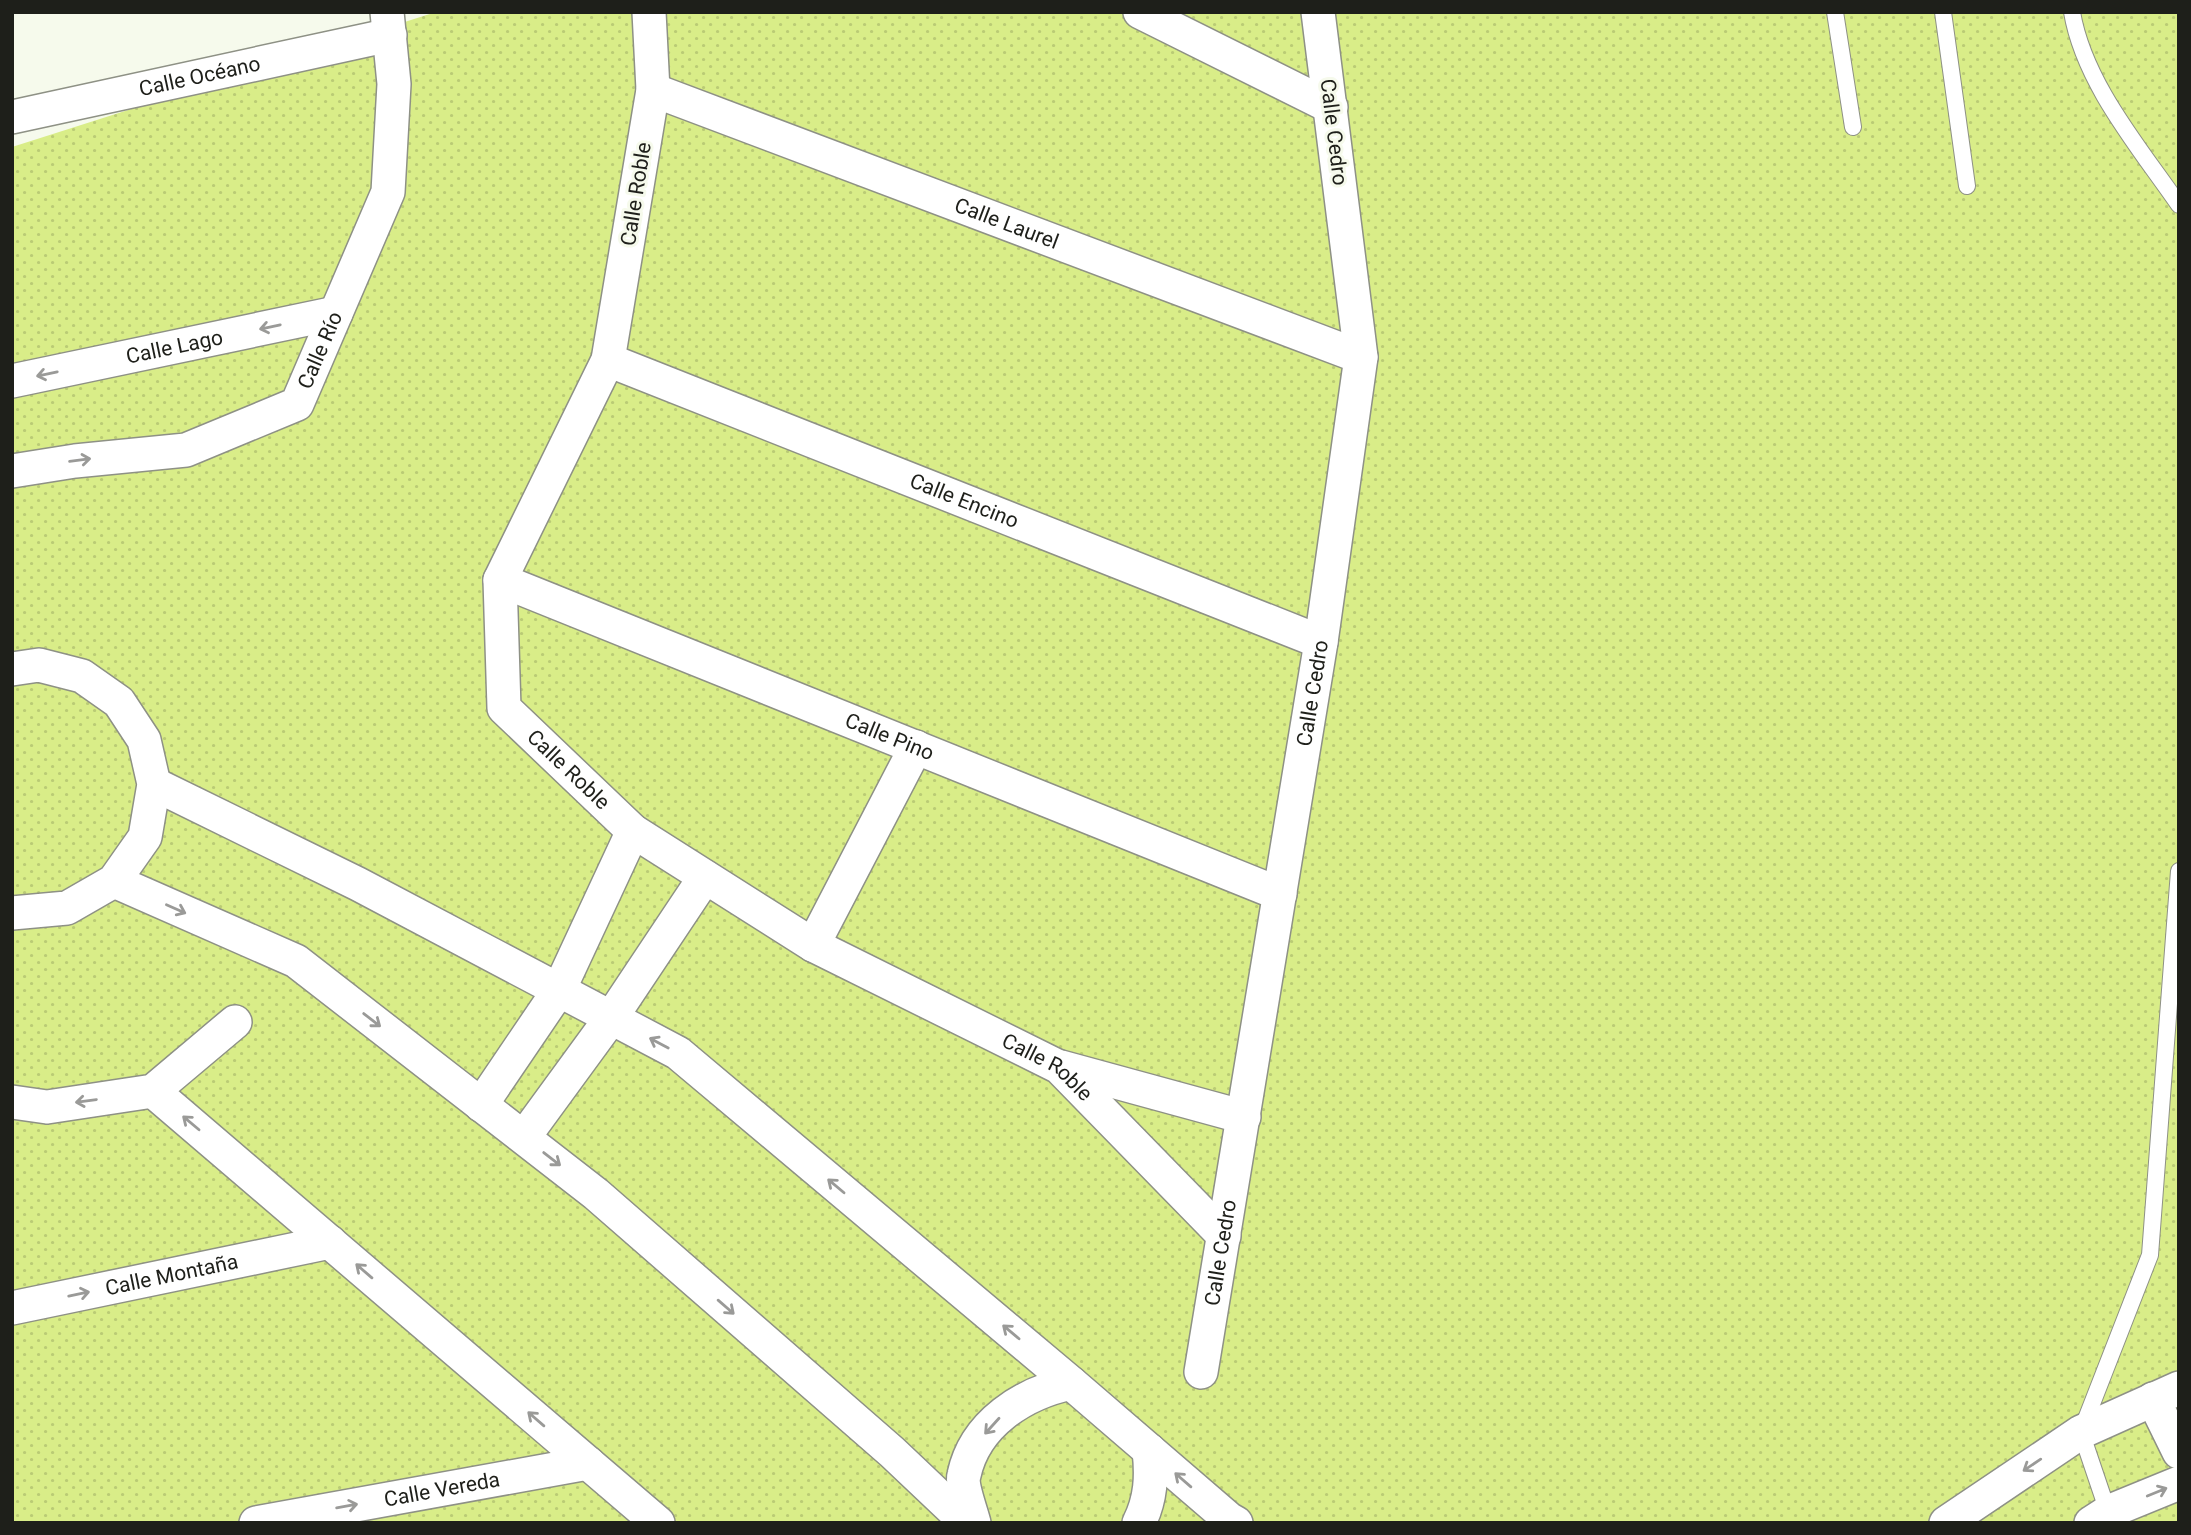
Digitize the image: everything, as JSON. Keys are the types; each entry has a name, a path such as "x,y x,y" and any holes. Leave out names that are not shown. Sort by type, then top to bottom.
{"street":[{"name":"Calle Roble","path":"649,12 653,90 608,360 500,580 504,708 633,831 813,945 1059,1067 1224,1236"},
{"path":"1140,12 1331,107"},
{"name":"Calle Cedro","path":"1201,1372 1321,642 1361,357 1318,12"},
{"name":"Calle Océano","path":"12,117 389,23"},
{"name":"Calle Río","path":"12,471 75,461 186,450 297,404 388,192 394,84 389,23"},
{"name":"Calle Laurel","path":"653,90 1361,357"},
{"name":"Calle Lago","path":"12,381 336,313"},
{"name":"Calle Encino","path":"608,360 1321,642"},
{"name":"Calle Pino","path":"500,580 1280,894"},
{"path":"12,669 39,665 82,676 119,702 144,740 154,784 145,837 114,881 67,908 13,915"},
{"path":"813,945 916,747"},
{"path":"154,784 358,884 678,1053 1236,1523"},
{"path":"481,1105 559,990 633,831"},
{"path":"524,1137 611,1018 705,877"},
{"path":"114,881 296,961 596,1194 892,1452 967,1523"},
{"path":"12,1102 47,1107 153,1091 235,1022"},
{"path":"1059,1067 1244,1117"},
{"path":"153,1091 658,1523"},
{"name":"Calle Montaña","path":"12,1308 330,1242"},
{"path":"974,1523 963,1477 972,1453 986,1431 1004,1413 1024,1399 1047,1388 1071,1382"},
{"path":"1946,1523 2081,1432 2166,1393 2179,1452"},
{"path":"1139,1523 1149,1495 1149,1450"},
{"name":"Calle Vereda","path":"256,1523 588,1463"},
{"path":"2099,1517 2179,1483"}],"lane":[{"path":"1835,12 1853,127"},
{"path":"1943,12 1967,186"},
{"path":"2072,12 2076,36 2104,95 2179,205"},
{"path":"2099,1517 2081,1432 2150,1255 2179,871"}],"green space":[{"path":"436,12 2179,12 2179,1523 12,1523 12,147"}]}
